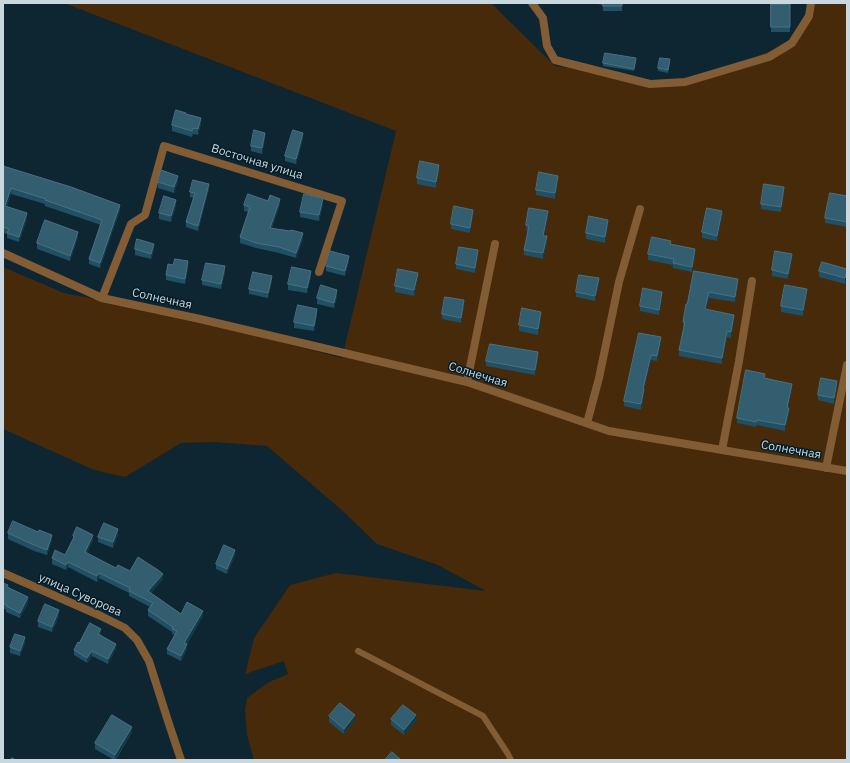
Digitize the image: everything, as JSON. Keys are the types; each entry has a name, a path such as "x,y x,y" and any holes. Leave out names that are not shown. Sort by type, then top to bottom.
{"street":[{"path":"532,3 543,18 547,46 555,60 650,84 685,82 769,57 792,43 809,16 812,3"},
{"name":"Восточная улица","path":"102,298 131,224 145,215 164,146 342,201 319,272"},
{"path":"587,423 599,378 619,282 640,209"},
{"path":"467,382 495,244"},
{"name":"Солнечная","path":"3,253 102,298 200,319 467,382 609,431 847,471"},
{"path":"722,450 752,281"},
{"path":"826,468 847,365"},
{"name":"улица Суворова","path":"3,573 125,628 137,640 149,661 181,760"}],"lane":[{"path":"358,651 483,716 511,760"}],"shaded area":[{"path":"64,3 491,3 555,66 685,85 785,45 814,3 847,3 847,760 254,760 247,735 245,710 247,698 269,682 288,674 284,661 245,674 254,638 290,585 336,573 486,591 438,565 377,544 345,513 267,446 215,442 181,443 125,477 94,470 3,429 3,267 64,293 200,319 342,358 396,131"}],"building":[{"path":"603,3 622,3 622,6 603,6"},
{"path":"771,4 790,4 790,27 771,27"},
{"path":"605,53 636,58 634,69 603,63"},
{"path":"660,58 670,59 668,70 658,68"},
{"path":"176,110 201,118 198,129 193,128 192,131 172,125"},
{"path":"254,130 265,133 262,148 251,146"},
{"path":"293,130 303,133 296,159 285,156"},
{"path":"420,161 439,165 436,182 417,178"},
{"path":"3,166 71,187 120,205 100,263 89,259 102,220 45,200 46,199 11,188 5,206 27,213 19,237 7,233 9,229 3,227"},
{"path":"161,170 178,176 174,187 158,182"},
{"path":"539,172 558,176 555,193 536,190"},
{"path":"193,180 209,184 198,226 186,222 195,193 190,192"},
{"path":"764,184 784,187 781,207 761,204"},
{"path":"830,193 847,196 847,222 825,218"},
{"path":"248,194 268,201 270,195 280,199 270,228 303,233 296,253 279,247 256,243 240,237 250,207 244,205"},
{"path":"304,194 323,198 319,215 300,212"},
{"path":"164,196 176,200 171,216 159,213"},
{"path":"454,206 473,210 470,228 451,224"},
{"path":"529,208 548,211 543,236 547,236 543,253 524,250 529,226 526,225"},
{"path":"707,208 722,211 717,236 702,232"},
{"path":"589,216 608,220 605,237 586,233"},
{"path":"45,220 78,232 70,256 37,243"},
{"path":"652,237 671,241 670,244 695,249 692,267 673,263 674,259 648,254"},
{"path":"137,239 154,244 151,254 135,249"},
{"path":"459,247 478,250 475,268 456,264"},
{"path":"330,251 349,256 345,271 326,266"},
{"path":"775,251 792,254 788,274 772,270"},
{"path":"175,259 188,261 185,279 166,275 168,264 173,265"},
{"path":"822,262 847,269 845,278 819,271"},
{"path":"206,263 225,266 221,284 202,280"},
{"path":"292,267 311,271 307,288 288,284"},
{"path":"398,269 418,273 414,290 395,286"},
{"path":"694,271 738,279 735,297 709,292 705,309 734,315 731,332 727,331 722,358 679,350 685,322 683,322 686,304"},
{"path":"253,272 272,276 268,293 249,289"},
{"path":"579,275 599,278 595,296 576,292"},
{"path":"321,285 337,290 334,303 317,298"},
{"path":"785,285 807,289 803,310 781,306"},
{"path":"643,288 662,292 659,310 640,306"},
{"path":"445,297 464,300 461,318 442,314"},
{"path":"298,305 317,309 314,326 294,322"},
{"path":"522,308 541,312 538,329 519,325"},
{"path":"639,333 661,337 657,356 651,355 641,404 624,401"},
{"path":"490,344 538,352 535,370 486,361"},
{"path":"746,370 765,374 764,378 792,384 785,425 757,420 756,422 737,418"},
{"path":"821,378 837,381 834,398 818,395"},
{"path":"13,521 38,532 39,530 52,535 47,550 8,533"},
{"path":"104,523 118,529 113,542 98,537"},
{"path":"77,527 93,535 85,552 116,568 118,565 130,571 138,557 163,574 148,591 181,614 187,602 203,611 184,643 187,644 181,656 167,649 177,631 172,629 173,627 148,610 153,603 129,591 130,588 99,573 97,576 68,562 66,565 52,558 55,550 65,555"},
{"path":"224,545 235,550 227,569 216,564"},
{"path":"3,583 8,585 7,587 28,597 20,613 3,603"},
{"path":"45,604 59,610 52,627 38,621"},
{"path":"90,623 101,629 98,634 116,644 108,659 92,651 87,658 74,650"},
{"path":"15,634 25,637 20,651 10,647"},
{"path":"340,703 355,715 344,729 329,716"},
{"path":"403,705 416,715 404,730 391,719"},
{"path":"112,715 132,727 115,755 95,743"},
{"path":"392,752 401,760 385,760"}]}
